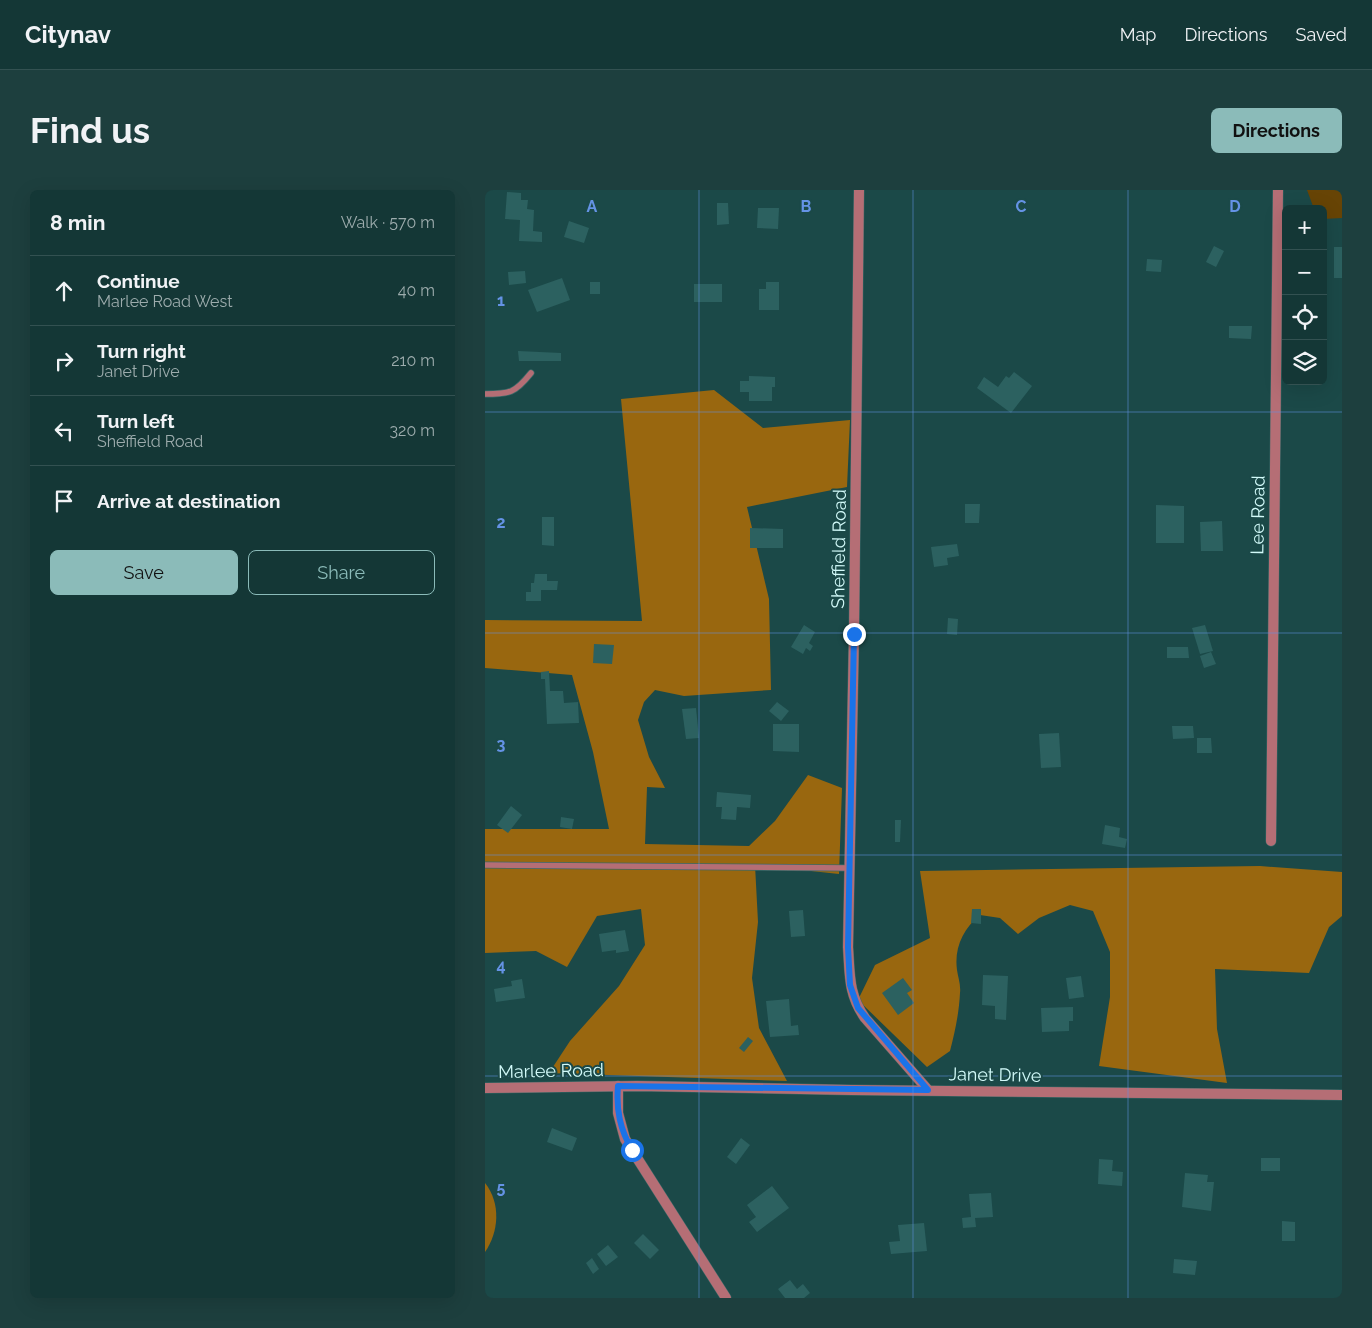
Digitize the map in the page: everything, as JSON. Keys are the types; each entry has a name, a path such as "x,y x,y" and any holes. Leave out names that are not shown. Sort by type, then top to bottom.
{"street":[{"name":"Sheffield Road","path":"859,190 851,868 848,947 850,985 853,997 865,1018 928,1090"},
{"name":"Lee Road","path":"1271,841 1278,190"},
{"name":"Janet Drive","path":"618,1086 1342,1095"},
{"name":"Marlee Road","path":"485,1088 618,1086"},
{"path":"618,1086 617,1113 625,1139 726,1298"}],"lane":[{"path":"485,394 506,394 522,384 531,373"},
{"path":"485,865 851,868"}],"shaded area":[{"path":"1307,190 1342,190 1342,218 1327,219 1327,205 1313,205"},
{"path":"714,390 763,428 850,420 847,487 747,507 769,599 771,690 684,696 655,690 644,702 638,720 649,757 665,788 647,787 645,844 749,846 775,821 808,775 842,788 839,874 755,865 758,922 752,978 759,1028 787,1081 549,1073 570,1041 619,986 645,945 641,909 597,916 567,967 536,951 485,953 485,829 609,829 593,752 572,675 485,668 485,620 642,621 621,399"},
{"path":"1260,866 1342,872 1342,916 1329,927 1309,973 1215,969 1217,1029 1227,1083 1099,1066 1110,997 1110,952 1093,911 1070,905 1039,918 1018,934 1000,918 980,915 974,920 964,933 958,947 956,962 960,987 959,1000 957,1022 950,1051 927,1067 858,1000 875,965 930,938 920,871"},
{"path":"485,1183 494,1199 496,1218 493,1236 485,1252"}],"building":[{"path":"507,192 521,193 521,200 528,200 527,209 534,210 533,231 542,232 542,242 519,241 520,220 505,219"},
{"path":"717,203 728,203 729,224 717,225"},
{"path":"758,208 779,208 778,229 757,228"},
{"path":"569,221 589,228 584,243 564,237"},
{"path":"1214,246 1224,251 1216,267 1206,262"},
{"path":"1334,247 1342,247 1342,278 1334,278"},
{"path":"1147,259 1162,260 1161,272 1146,271"},
{"path":"525,271 526,283 509,285 508,272"},
{"path":"562,278 570,300 537,312 528,290"},
{"path":"590,282 600,282 600,294 590,294"},
{"path":"766,282 779,282 779,310 759,310 759,289 766,289"},
{"path":"694,284 722,284 722,302 694,302"},
{"path":"1229,326 1252,326 1251,339 1229,338"},
{"path":"518,351 561,353 561,361 519,361"},
{"path":"1014,372 1032,386 1011,413 977,388 984,377 998,387 1006,376 1009,378"},
{"path":"749,376 775,377 775,387 772,387 772,401 749,401 749,392 740,392 740,381 749,381"},
{"path":"965,504 980,504 979,523 965,523"},
{"path":"1156,505 1184,506 1184,543 1156,543"},
{"path":"542,517 554,517 554,546 542,545"},
{"path":"1222,521 1223,551 1201,551 1200,522"},
{"path":"750,528 783,529 783,548 750,548"},
{"path":"957,544 959,556 947,558 948,565 934,567 931,547"},
{"path":"535,574 547,574 547,581 558,581 557,590 541,590 541,601 526,601 526,592 531,592 531,583 534,583"},
{"path":"948,618 958,619 957,635 947,634"},
{"path":"804,625 815,632 809,643 813,646 810,651 806,648 803,654 791,647"},
{"path":"1205,625 1213,651 1200,654 1192,628"},
{"path":"594,644 614,645 612,664 593,663"},
{"path":"1167,647 1188,647 1189,658 1167,658"},
{"path":"1211,652 1216,664 1204,668 1200,656"},
{"path":"549,671 550,691 563,691 564,703 578,702 579,723 547,724 545,679 541,679 541,672"},
{"path":"777,702 789,711 781,721 769,711"},
{"path":"696,708 699,738 686,739 682,709"},
{"path":"773,724 799,724 799,752 773,751"},
{"path":"1172,726 1193,726 1194,738 1173,739"},
{"path":"1059,733 1061,767 1041,768 1039,734"},
{"path":"1197,738 1211,738 1212,753 1197,753"},
{"path":"717,792 751,795 750,808 737,807 736,820 721,819 722,807 716,807"},
{"path":"511,806 522,815 508,833 497,825"},
{"path":"561,817 574,819 572,829 560,827"},
{"path":"895,820 901,820 900,842 895,842"},
{"path":"1105,825 1120,828 1119,837 1127,839 1125,848 1102,844"},
{"path":"972,909 981,909 981,924 971,923"},
{"path":"803,910 805,936 791,937 789,911"},
{"path":"625,930 629,951 616,953 616,950 602,952 599,934"},
{"path":"983,975 1008,976 1006,1020 995,1019 995,1006 982,1005"},
{"path":"1081,976 1084,997 1069,999 1066,978"},
{"path":"903,978 912,990 907,993 914,1003 898,1015 882,993"},
{"path":"522,979 525,998 496,1002 494,989 512,986 511,981"},
{"path":"789,999 791,1026 798,1025 799,1035 770,1037 766,1001"},
{"path":"1073,1007 1073,1021 1069,1021 1069,1031 1042,1032 1041,1008"},
{"path":"748,1037 753,1041 744,1052 739,1048"},
{"path":"552,1128 577,1138 572,1151 547,1142"},
{"path":"741,1138 750,1145 736,1164 727,1157"},
{"path":"1261,1158 1280,1158 1280,1171 1261,1171"},
{"path":"1099,1159 1113,1160 1112,1171 1123,1172 1122,1186 1098,1184"},
{"path":"1185,1173 1208,1175 1207,1182 1214,1182 1211,1211 1182,1207"},
{"path":"772,1186 789,1208 757,1232 749,1222 756,1217 747,1205"},
{"path":"991,1193 993,1217 975,1218 976,1227 963,1228 962,1218 971,1217 969,1194"},
{"path":"1282,1221 1295,1222 1295,1241 1282,1241"},
{"path":"924,1223 927,1251 891,1254 889,1242 900,1241 898,1225"},
{"path":"643,1234 659,1250 650,1259 634,1243"},
{"path":"608,1245 618,1257 606,1266 597,1254"},
{"path":"592,1258 599,1269 593,1274 586,1263"},
{"path":"1174,1259 1197,1261 1195,1275 1173,1273"},
{"path":"790,1280 797,1289 803,1284 810,1293 804,1298 785,1298 778,1289"}],"route":[{"path":"632,1150 625,1139 617,1113 618,1086 928,1090 865,1018 858,1008 850,985 848,947 854,634"}]}
